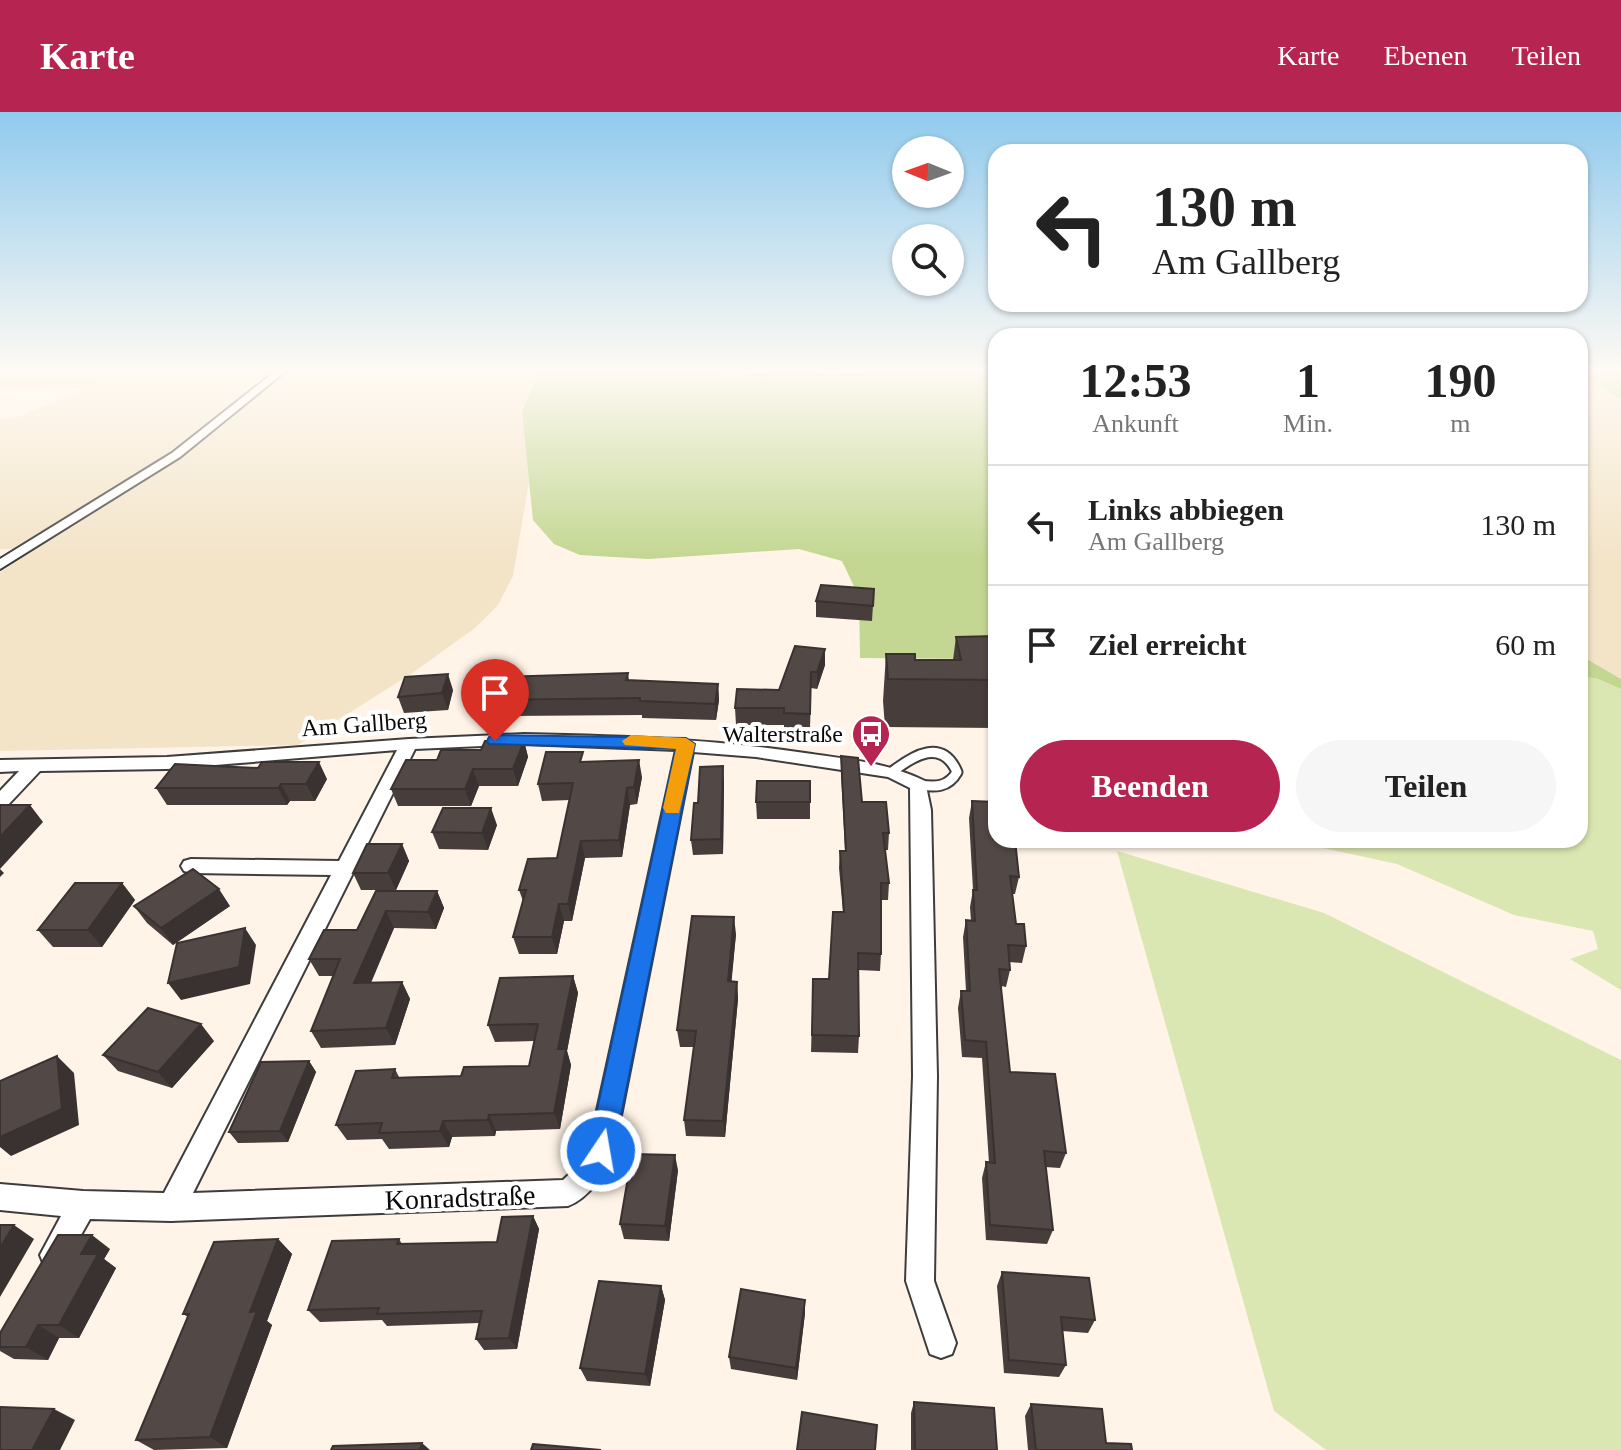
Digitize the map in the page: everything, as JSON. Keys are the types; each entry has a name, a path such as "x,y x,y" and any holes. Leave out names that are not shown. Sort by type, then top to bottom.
{"street":[{"path":"0,565 176,455 204,432"},
{"name":"Am Gallberg","path":"0,766 167,763 409,744 524,739 686,744 756,751 892,772 919,785"},
{"path":"171,1207 409,744"},
{"name":"Konradstraße","path":"0,1197 83,1205 171,1207 568,1193 588,1174 601,1151 686,744"},
{"path":"0,802 35,766"},
{"path":"919,785 922,810 925,1076 920,1281 941,1343"},
{"path":"191,866 343,868"},
{"path":"38,1281 83,1205"}],"lane":[{"path":"892,772 910,757 924,752 941,754 953,762 957,772 953,781 940,786 919,785"}],"shaded area":[{"path":"0,432 197,432 127,481 15,549 0,549"},
{"path":"214,432 524,432 529,482 513,576 498,605 475,628 411,674 298,745 0,751 0,572 166,468"},
{"path":"1588,432 1621,432 1621,679 1588,660"}],"green space":[{"path":"524,432 988,432 988,659 860,658 859,597 842,561 799,549 648,559 580,555 554,544 533,520"},
{"path":"1588,660 1621,679 1621,689 1588,677"},
{"path":"1588,677 1621,689 1621,990 1570,959 1598,949 1593,931 1514,915 1397,864 1323,848 1588,848"},
{"path":"1117,851 1324,913 1621,1060 1621,1450 1326,1450 1274,1411"}],"building":[{"path":"821,585 874,589 873,606 816,601"},
{"path":"988,636 988,680 888,679 886,654 915,654 915,660 961,660 956,637"},
{"path":"795,646 825,649 817,672 811,672 810,714 784,713 784,708 735,708 737,689 779,690"},
{"path":"628,673 626,680 718,684 715,704 640,701 640,698 491,700 501,677"},
{"path":"448,674 442,693 398,697 405,677"},
{"path":"485,741 524,741 513,769 473,769 465,789 391,789 406,760 437,760 441,750 481,750"},
{"path":"546,752 583,752 580,762 639,760 634,787 627,788 619,840 581,841 568,904 559,904 552,937 513,937 526,890 519,890 528,859 557,858 573,783 538,784"},
{"path":"841,756 858,758 862,802 886,802 889,833 883,833 889,883 881,883 881,954 858,953 859,1036 812,1035 813,979 829,979 833,912 844,912 840,851 846,851"},
{"path":"262,762 319,762 306,784 281,784 278,788 156,788 175,764 258,768"},
{"path":"723,766 721,839 691,840 694,803 698,803 700,767"},
{"path":"757,781 810,781 810,802 756,802"},
{"path":"972,801 988,802 988,848 1016,848 1019,877 1010,876 1016,924 1024,924 1026,946 1008,945 1010,970 999,969 1010,1072 1055,1074 1066,1153 1044,1151 1053,1230 990,1225 986,1162 995,1163 986,1042 965,1040 961,991 970,991 966,920 975,921 973,890 977,890"},
{"path":"0,805 30,805 0,837"},
{"path":"443,808 491,808 482,833 432,832"},
{"path":"367,844 402,844 388,873 353,873"},
{"path":"193,869 219,889 161,928 134,906"},
{"path":"75,883 122,883 88,930 38,930"},
{"path":"376,891 437,891 428,912 386,911 354,983 402,982 386,1028 311,1031 340,959 309,959 324,930 357,930"},
{"path":"692,916 734,917 728,981 737,982 723,1121 684,1120 696,1031 677,1030"},
{"path":"245,928 239,967 168,983 177,943"},
{"path":"573,976 558,1049 566,1049 554,1113 489,1115 488,1120 443,1121 440,1131 379,1133 382,1123 336,1125 356,1071 395,1069 392,1078 461,1076 464,1067 529,1066 538,1024 488,1025 500,978"},
{"path":"148,1008 201,1024 158,1072 103,1055"},
{"path":"57,1056 62,1109 0,1137 0,1081"},
{"path":"309,1061 280,1131 229,1132 261,1062"},
{"path":"632,1154 675,1155 665,1226 620,1224"},
{"path":"533,1216 509,1338 476,1339 482,1311 377,1314 379,1308 308,1310 332,1241 399,1239 397,1244 497,1242 502,1217"},
{"path":"0,1225 14,1225 0,1248"},
{"path":"58,1235 92,1235 81,1254 98,1254 59,1325 38,1325 26,1347 0,1347 0,1333"},
{"path":"278,1239 250,1312 257,1311 210,1437 136,1440 189,1314 183,1314 214,1242"},
{"path":"1002,1272 1089,1278 1095,1320 1061,1317 1066,1365 1009,1360"},
{"path":"599,1281 661,1286 645,1374 580,1368"},
{"path":"741,1289 805,1300 796,1368 729,1357"},
{"path":"914,1402 994,1408 997,1450 915,1450"},
{"path":"1031,1404 1102,1409 1106,1443 1131,1444 1132,1450 1036,1450"},
{"path":"0,1407 54,1409 32,1450 0,1450"},
{"path":"802,1412 877,1425 875,1450 797,1450"},
{"path":"422,1443 420,1450 331,1450 333,1446"},
{"path":"533,1444 601,1450 531,1450"}],"slow traffic":[{"path":"631,741 686,744 672,808"}],"place":[{"name":"Walterstraße","path":"871,768"}],"route":[{"path":"495,741 524,739 686,744 601,1151"}]}
